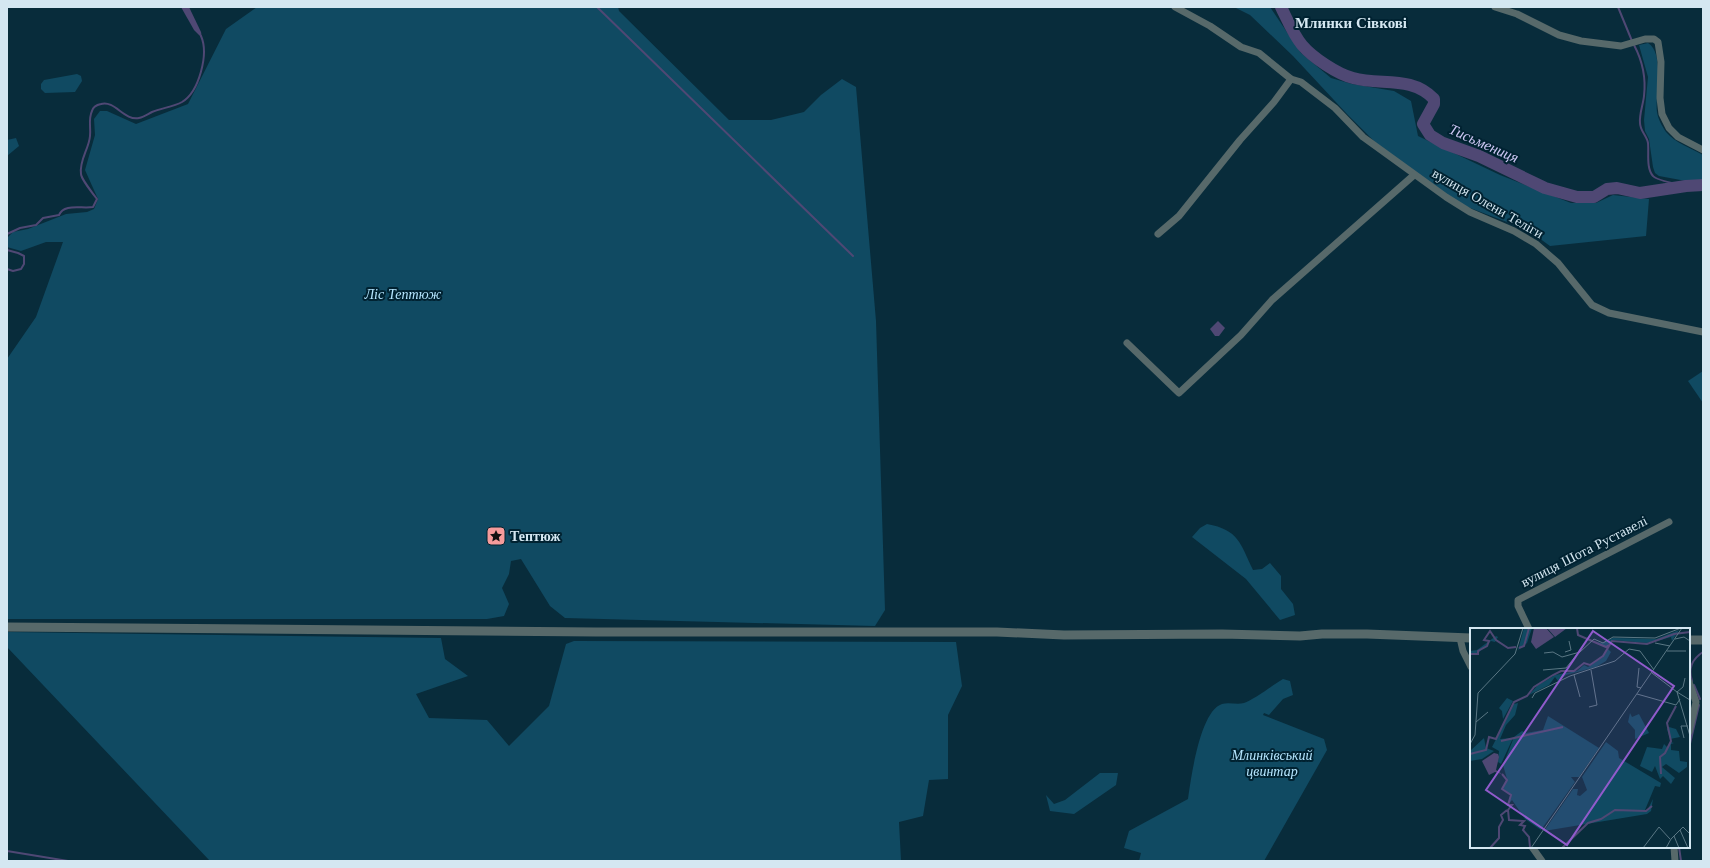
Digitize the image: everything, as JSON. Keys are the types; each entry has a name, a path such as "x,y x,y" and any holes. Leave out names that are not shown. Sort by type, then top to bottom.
{"street":[{"name":"вулиця Олени Теліги","path":"1174,7 1210,26 1241,47 1259,53 1291,79 1301,82 1335,108 1363,137 1414,175 1470,212 1514,231 1536,244 1558,263 1592,305 1600,310 1703,332"},
{"path":"1495,7 1517,14 1559,35 1589,43 1621,46 1654,39 1658,42 1662,70 1660,107 1665,121 1678,137 1703,150"},
{"path":"1158,234 1179,216 1240,140 1274,102 1291,79"},
{"path":"1127,343 1179,393 1241,335 1272,300 1414,175"},
{"name":"вулиця Шота Руставелі","path":"1529,628 1518,606 1518,600 1669,522"},
{"path":"7,627 612,632 997,632 1084,635 1222,634 1300,636 1322,634 1367,634 1470,638"},
{"path":"1460,638 1463,651 1470,665"},
{"path":"1690,641 1703,640"},
{"path":"1690,685 1696,702 1690,728"},
{"path":"1533,848 1542,861"},
{"path":"1674,848 1676,861"}],"green space":[{"name":"Ліс Тептюж","path":"257,7 618,7 619,11 729,120 771,120 804,112 821,95 842,79 856,87 876,321 885,610 875,626 565,618 550,606 521,559 511,561 509,574 502,588 509,604 504,616 487,619 7,619 7,359 36,317 63,242 46,242 21,251 7,247 7,238 13,232 28,229 66,214 87,212 94,209 98,199 85,170 95,135 94,119 100,111 107,111 136,124 188,104 226,29"},
{"path":"1234,7 1270,7 1301,53 1331,78 1352,84 1394,91 1411,101 1418,136 1500,175 1571,203 1596,203 1613,195 1649,199 1646,236 1550,246 1528,230 1457,203 1375,142 1293,56 1250,15"},
{"path":"1648,43 1653,48 1658,65 1657,112 1659,120 1670,136 1683,145 1703,155 1703,182 1686,181 1659,176 1655,173 1649,139 1645,131 1644,120 1648,77 1639,45"},
{"path":"77,74 81,76 82,81 75,92 45,93 41,89 41,84 44,80"},
{"path":"16,138 19,146 7,156 7,140"},
{"path":"1703,371 1703,403 1688,381"},
{"path":"1207,524 1226,530 1237,539 1253,570 1262,569 1270,563 1281,576 1281,589 1293,604 1295,615 1280,620 1246,579 1192,537 1200,528"},
{"path":"7,632 441,638 445,659 468,676 416,694 429,718 487,720 509,746 549,706 566,644 574,641 956,642 962,686 948,715 948,779 929,780 923,816 899,822 901,861 210,861 7,647"},
{"name":"Млинківський цвинтар","path":"1283,679 1290,681 1293,695 1283,699 1269,715 1264,713 1263,715 1324,739 1327,750 1264,861 1139,861 1141,853 1124,848 1129,831 1188,799 1191,776 1202,732 1214,709 1227,703 1244,703 1258,696"},
{"path":"1100,773 1118,773 1116,785 1074,814 1050,811 1046,795 1054,804 1065,800"}],"shaded area":[{"path":"181,7 189,7 201,32 202,38 194,30"},
{"path":"1218,321 1225,328 1219,336 1215,336 1210,329"}],"waterway":[{"path":"597,7 853,256"},
{"name":"Тисьмениця","path":"1281,7 1302,45 1312,55 1325,64 1340,73 1353,78 1406,84 1425,92 1434,99 1434,104 1423,124 1430,135 1443,143 1479,156 1545,188 1577,197 1594,197 1607,189 1617,188 1640,193 1703,185"},
{"path":"1618,7 1632,41"},
{"path":"7,234 20,228 36,225 43,218 59,215 61,211 65,209 74,207 93,207 97,199 81,174 81,164 89,141 90,117 93,108 101,104 111,105 129,117 139,118 182,102 193,90 201,72 204,52 201,36"},
{"path":"1634,45 1644,76 1644,96 1640,123 1641,129 1648,143 1649,169 1655,178 1686,186"},
{"path":"7,250 24,256 24,264 21,269 13,271 7,269"},
{"path":"1692,681 1690,672 1692,665 1696,658 1703,652"},
{"path":"1694,685 1700,699"},
{"path":"1690,744 1699,705"},
{"path":"1679,848 1681,861"},
{"path":"7,851 68,861"}],"place":[{"name":"Тептюж","path":"496,536"}],"district":[{"name":"Млинки Сівкові","path":"1351,22"}]}
